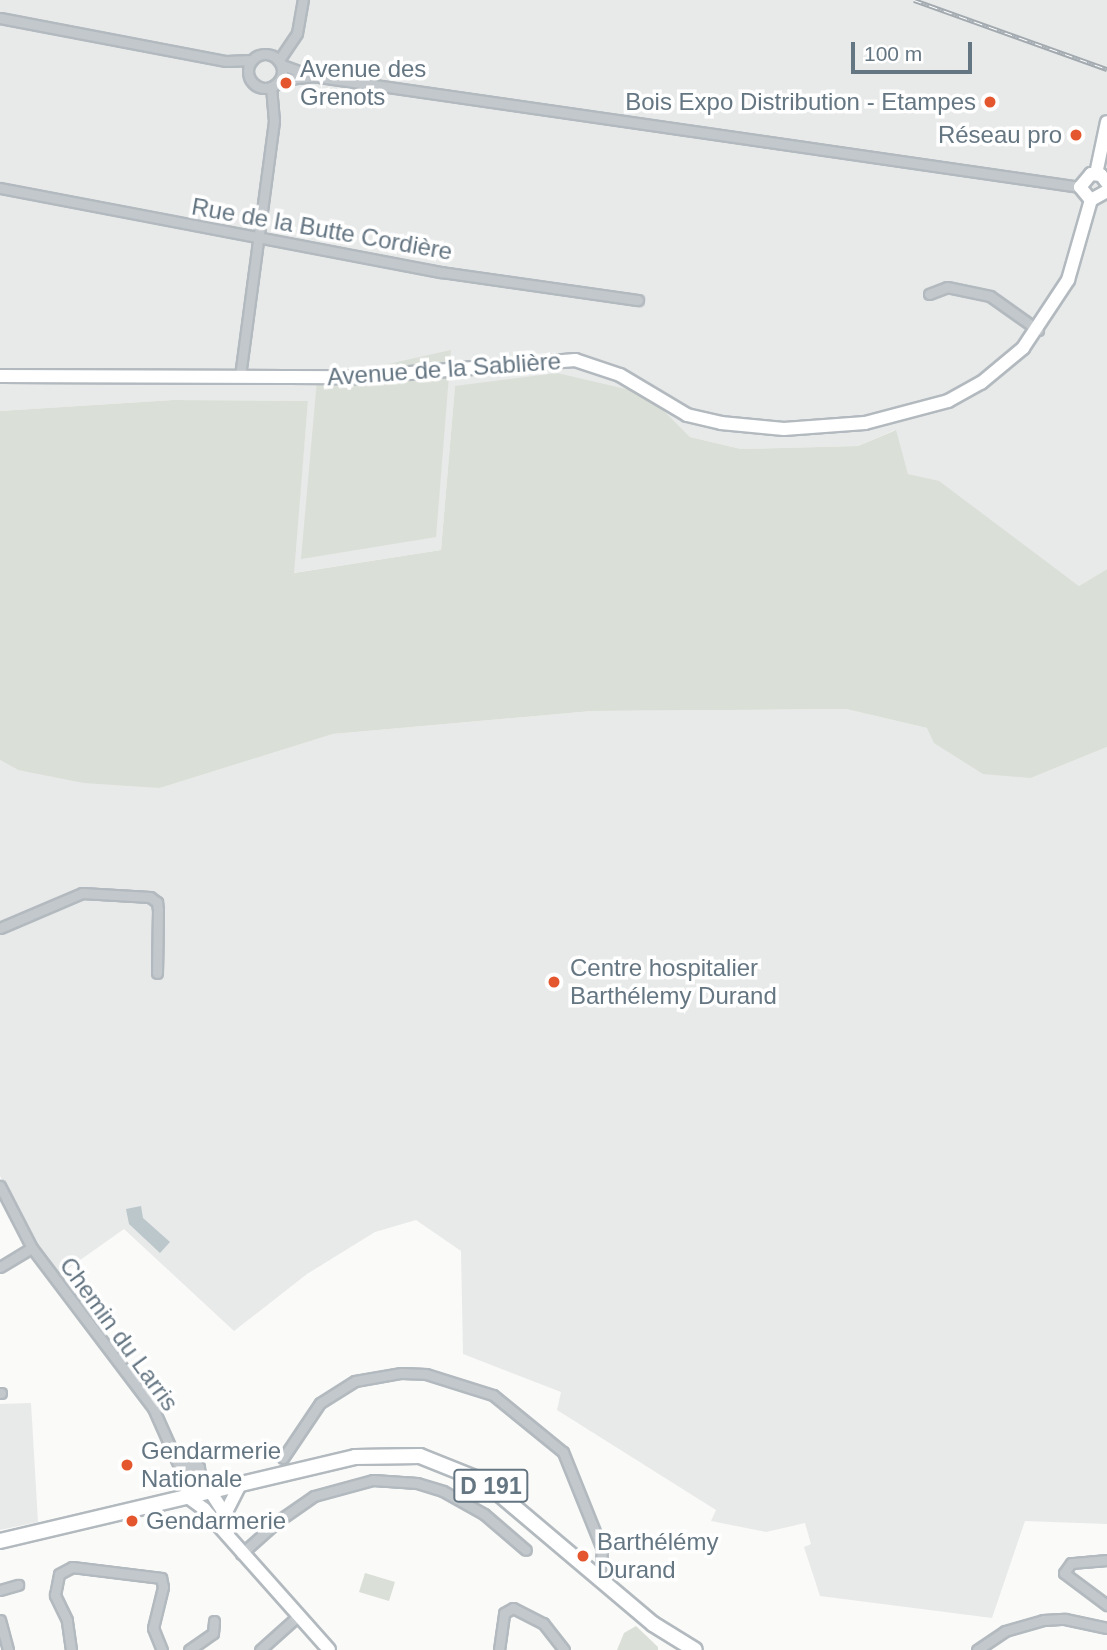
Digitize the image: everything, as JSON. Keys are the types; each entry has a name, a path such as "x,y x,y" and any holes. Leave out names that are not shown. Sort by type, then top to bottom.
{"main road":[{"path":"1096,174 1107,122"},
{"path":"1096,174 1086,176 1080,187 1091,200 1107,191"},
{"path":"1096,174 1107,183"},
{"name":"Avenue de la Sablière","path":"0,376 359,377 575,360 620,375 687,415 734,424 819,428 892,419 948,401 1002,367 1038,330 1068,280 1091,200"},
{"name":"D 191","path":"0,1541 355,1457 400,1454 442,1461 508,1499 653,1624 695,1650"},
{"path":"225,1514 240,1485"},
{"path":"204,1509 206,1492"},
{"path":"206,1492 225,1514 228,1538"},
{"path":"186,1495 204,1509 329,1650"}],"street":[{"path":"281,79 281,62 287,46 297,33 303,0"},
{"path":"0,18 226,61 252,60 287,46"},
{"path":"267,53 312,76"},
{"path":"249,75 252,60"},
{"path":"226,61 249,75 255,85 271,87 281,79 312,76 1080,187"},
{"path":"240,376 275,106 271,87"},
{"name":"Rue de la Butte Cordière","path":"0,188 258,238 638,300"},
{"path":"929,295 947,287 990,296 1038,330"},
{"path":"0,928 82,893 150,897 157,902 158,910 157,973"},
{"name":"Chemin du Larris","path":"0,1186 32,1248 153,1408 179,1466 200,1466 206,1492"},
{"path":"0,1268 32,1248"},
{"path":"283,1458 320,1404 355,1381 401,1373 426,1374 493,1395 539,1427 563,1452 602,1549 600,1579"},
{"path":"242,1554 278,1521 314,1496 350,1484 384,1480 417,1483 464,1501 526,1550"},
{"path":"1107,1560 1071,1563 1064,1573 1107,1605"},
{"path":"71,1650 67,1620 55,1595 59,1574 72,1567 161,1578 163,1587 153,1629 162,1650"},
{"path":"0,1590 19,1586"},
{"path":"499,1650 504,1613 513,1608 543,1623 564,1650"},
{"path":"260,1650 298,1616"},
{"path":"977,1650 1005,1631 1043,1620 1065,1619 1107,1628"},
{"path":"0,1620 8,1650"},
{"path":"190,1650 212,1633 215,1621"}],"shaded area":[{"path":"0,0 1107,0 1107,569 1079,586 939,482 908,474 895,430 858,446 741,449 690,437 646,394 455,387 441,550 293,573 308,401 173,400 0,411"},
{"path":"451,350 436,537 301,559 317,380"},
{"path":"557,373 647,394 690,437 741,449 858,446 896,430 908,474 939,481 1079,586 1107,569 1107,747 1031,778 983,774 934,743 927,728 846,709 592,711 333,734 160,788 84,783 18,770 0,760 0,411 173,400 308,401 294,573 441,550 455,386"},
{"name":"Centre hospitalier Barthélemy Durand","path":"846,709 927,728 1031,778 1107,747 1107,1524 1025,1521 992,1618 820,1596 804,1547 811,1544 805,1523 766,1532 711,1521 716,1510 557,1410 561,1392 463,1354 461,1251 416,1220 375,1232 307,1274 234,1331 124,1229 59,1275 34,1242 0,1176 0,760 18,770 160,788 333,734 592,711"},
{"path":"141,1206 143,1218 170,1242 160,1253 129,1224 126,1209"},
{"path":"31,1403 38,1522 0,1530 0,1404"},
{"path":"365,1573 395,1582 389,1601 359,1592"},
{"path":"636,1626 658,1650 617,1650 624,1633"}],"railway":[{"path":"914,0 1107,69"}],"place":[{"name":"Avenue des Grenots","path":"286,83"},
{"name":"Bois Expo Distribution - Etampes","path":"990,102"},
{"name":"Réseau pro","path":"1076,135"},
{"name":"Centre hospitalier Barthélemy Durand","path":"554,982"},
{"name":"Gendarmerie Nationale","path":"127,1465"},
{"name":"Gendarmerie","path":"132,1521"},
{"name":"Barthélémy Durand","path":"583,1556"}]}
